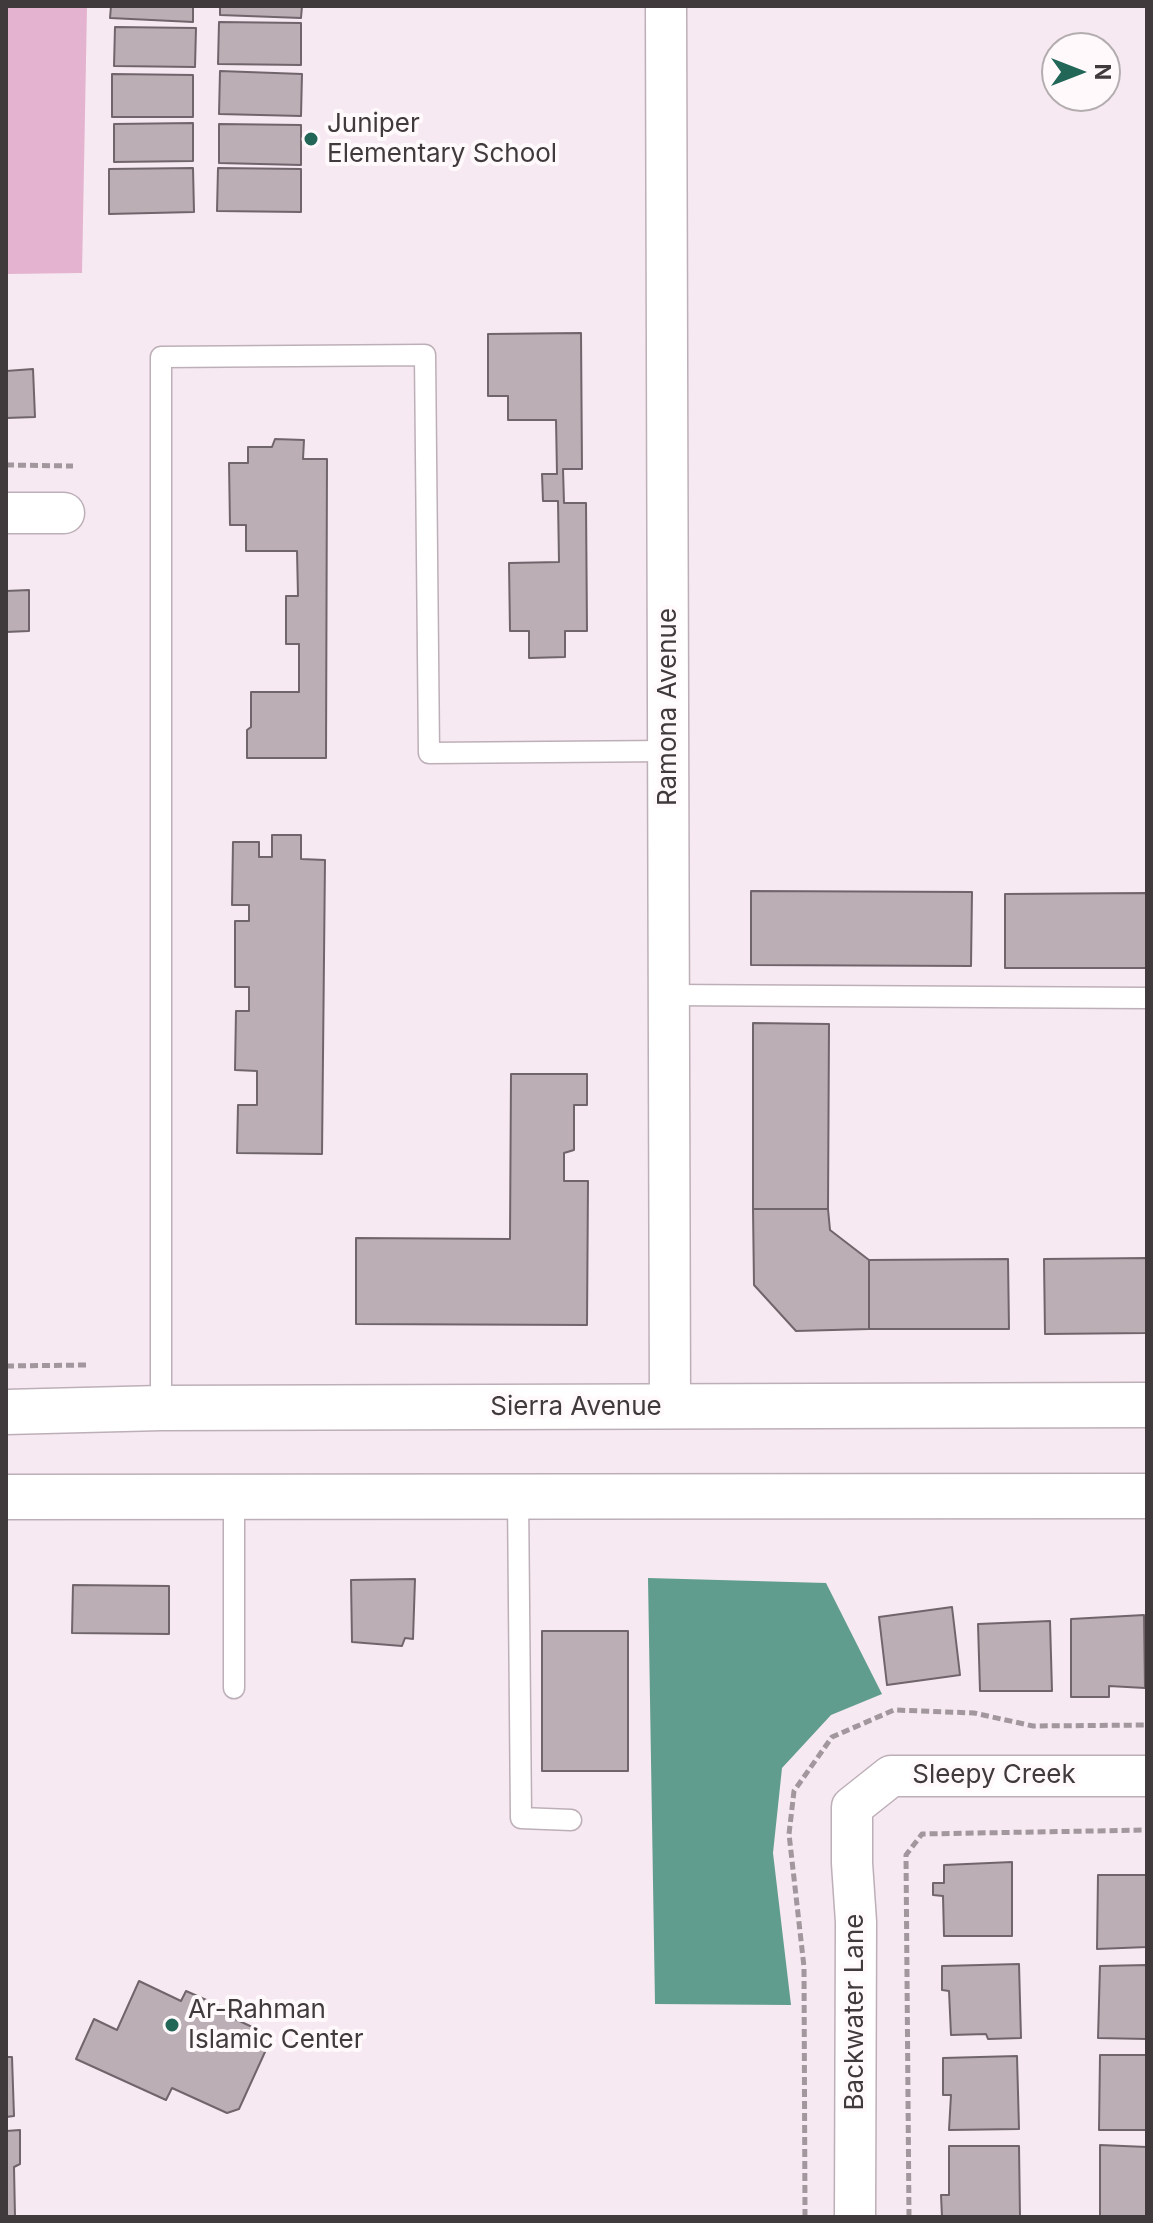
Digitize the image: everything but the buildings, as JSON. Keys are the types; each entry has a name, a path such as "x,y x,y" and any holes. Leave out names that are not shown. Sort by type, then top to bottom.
{"main road":[{"name":"Sierra Avenue","path":"6,1412 161,1408 1147,1405"},
{"path":"6,1497 1147,1496"}],"street":[{"name":"Ramona Avenue","path":"666,6 670,1407"},
{"path":"6,513 64,513"},
{"name":"Sleepy Creek","path":"852,1807 891,1776 1147,1776"},
{"name":"Backwater Lane","path":"852,1807 856,1922 855,2217"}],"lane":[{"path":"161,1408 161,357 425,355 429,753 668,751"},
{"path":"668,995 1147,998"},
{"path":"518,1496 521,1818 571,1820"},
{"path":"234,1497 234,1688"}],"path":[{"path":"6,465 73,466"},
{"path":"6,1366 99,1364"},
{"path":"909,2217 906,1855 922,1834 1147,1830"},
{"path":"789,1834 804,1967 805,2217"}],"shaded area":[{"path":"6,6 87,6 82,273 6,274"},
{"path":"648,1578 826,1583 882,1694 831,1715 782,1768 773,1853 791,2005 655,2004"}],"place":[{"name":"Juniper Elementary School","path":"311,139"},
{"name":"Ar-Rahman Islamic Center","path":"172,2025"}]}
